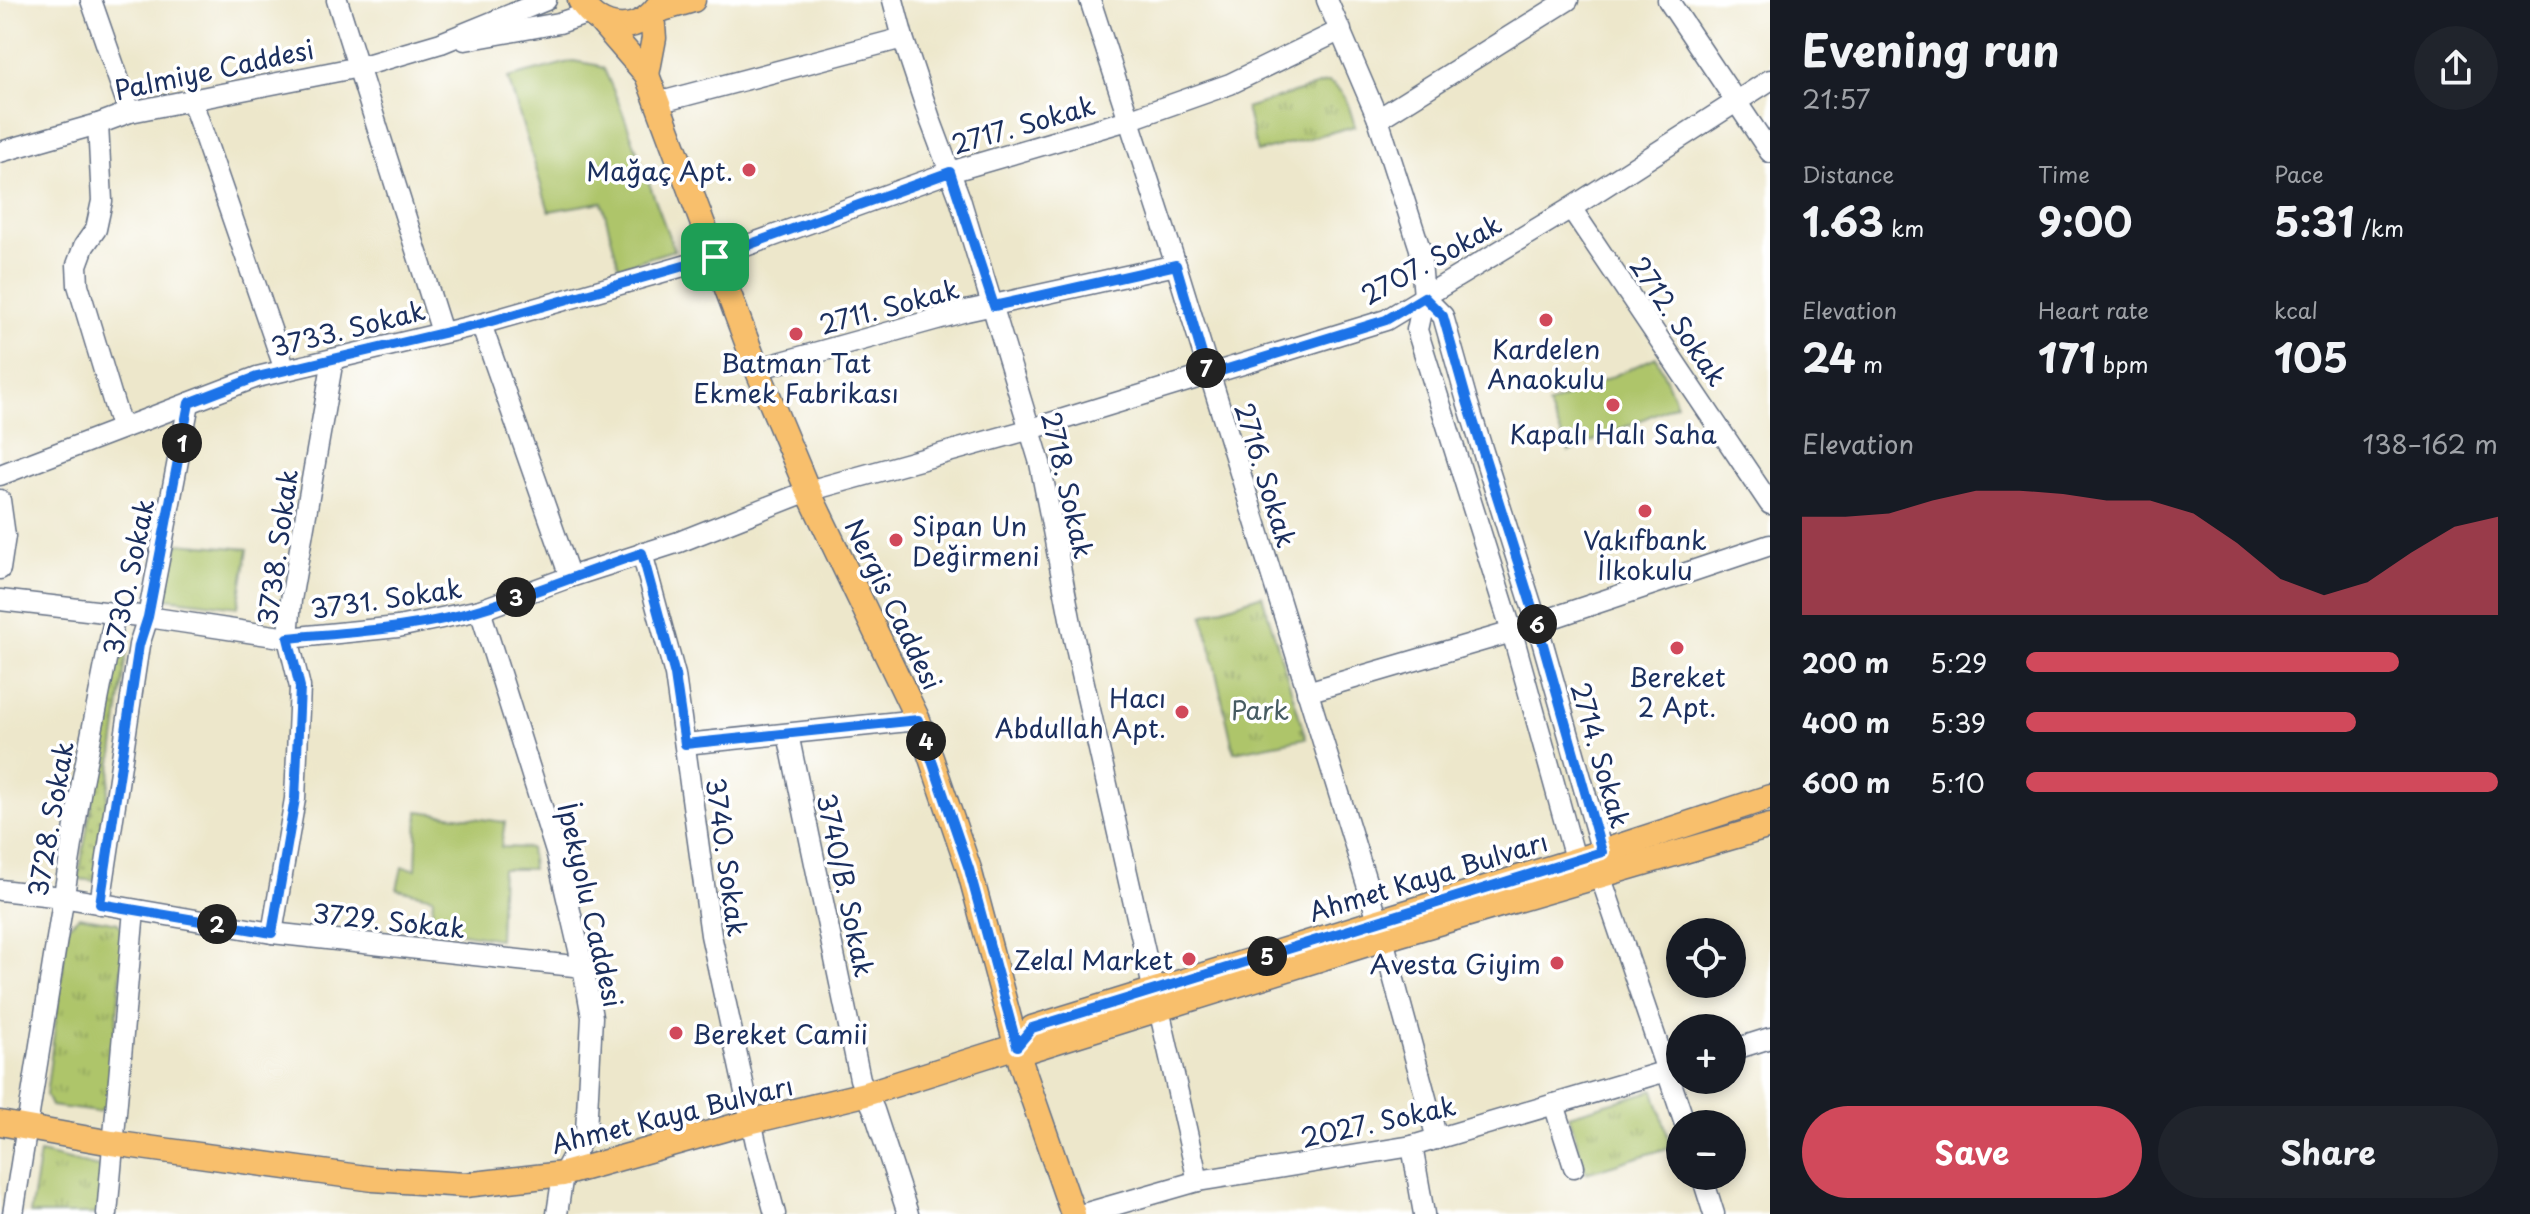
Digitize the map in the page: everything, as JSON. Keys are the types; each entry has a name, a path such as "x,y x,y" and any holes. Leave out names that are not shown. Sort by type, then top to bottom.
{"main road":[{"path":"590,12 615,26 630,26 644,21 657,8 693,0"},
{"path":"647,75 657,8"},
{"path":"590,12 647,75"},
{"name":"Nergis Caddesi","path":"647,75 757,369 808,491 918,720 969,869 1022,1067 1073,1214"},
{"name":"Ahmet Kaya Bulvarı","path":"1381,930 1575,859 1601,864 1770,797"},
{"name":"Ahmet Kaya Bulvarı","path":"0,1123 112,1143 373,1179 465,1185 563,1174 753,1121 865,1094 1017,1046 1031,1049 1156,1000 1601,864 1770,826"}],"street":[{"path":"91,0 130,112"},
{"path":"337,0 442,332"},
{"name":"Palmiye Caddesi","path":"0,152 130,112 359,67 441,43 546,0"},
{"name":"2718. Sokak","path":"893,0 903,38 994,306 1040,463 1074,639 1198,1181"},
{"name":"2716. Sokak","path":"1090,0 1176,265 1381,930 1437,1139"},
{"name":"2714. Sokak","path":"1327,0 1378,119 1420,249 1424,297 1417,330 1512,632 1575,859"},
{"path":"1378,119 1568,0"},
{"path":"1668,0 1770,152"},
{"name":"Palmiye Caddesi","path":"441,43 559,23 590,12"},
{"name":"2717. Sokak","path":"715,257 950,172 1128,120 1230,84 1341,30"},
{"path":"657,103 903,38"},
{"name":"2707. Sokak","path":"808,491 1031,429 1386,320 1571,208 1770,80"},
{"path":"192,101 285,370"},
{"path":"98,124 102,201 96,229 84,246 77,275 121,427"},
{"name":"2712. Sokak","path":"1571,208 1770,504"},
{"name":"3733. Sokak","path":"0,475 257,377 481,324 715,257"},
{"name":"2711. Sokak","path":"757,369 966,311 1176,265"},
{"name":"2714. Sokak","path":"1424,297 1443,316 1537,623 1601,864 1666,1047"},
{"path":"481,324 570,577"},
{"name":"3738. Sokak","path":"272,933 295,799 300,687 288,638 291,600 333,359"},
{"name":"3730. Sokak","path":"100,904 139,645 148,617 189,403"},
{"name":"3731. Sokak","path":"0,600 148,617 288,638 398,627 480,610 679,542 808,491"},
{"path":"0,500 5,536 0,569"},
{"path":"1537,623 1770,545"},
{"name":"3740. Sokak","path":"642,553 675,675 711,935 775,1214"},
{"name":"İpekyolu Caddesi","path":"480,610 557,855 592,1017 586,1132 563,1174 557,1214"},
{"name":"3728. Sokak","path":"13,1214 62,897 115,614"},
{"path":"1307,692 1512,632"},
{"path":"685,744 918,720"},
{"name":"3740/B. Sokak","path":"788,734 841,994 865,1094 874,1110 908,1214"},
{"name":"3729. Sokak","path":"0,890 62,897 272,933 583,967"},
{"path":"107,1214 134,910"},
{"path":"1746,1046 1770,1038"},
{"name":"2027. Sokak","path":"1083,1214 1198,1181 1412,1146 1666,1071"},
{"path":"1554,1104 1574,1167"},
{"path":"1412,1146 1424,1214"},
{"path":"543,1214 563,1174"},
{"path":"1706,1190 1714,1214"}],"green space":[{"path":"573,61 604,69 674,250 619,267 602,202 549,211 508,78"},
{"path":"1328,82 1343,95 1355,126 1257,152 1246,108"},
{"name":"Kapalı Halı Saha","path":"1656,357 1677,404 1569,452 1548,405"},
{"path":"178,543 248,549 238,607 167,598"},
{"name":"Park","path":"1262,595 1306,738 1234,752 1203,615"},
{"path":"122,636 129,636 96,881 78,879"},
{"path":"418,811 505,822 501,847 530,848 532,869 502,869 499,939 431,928 433,897 397,889 402,867 416,869"},
{"path":"79,916 118,923 125,935 108,1107 97,1112 51,1106 46,1095 68,926"},
{"path":"1654,1090 1666,1130 1666,1149 1586,1173 1569,1115"},
{"path":"40,1153 103,1168 99,1214 30,1214"}],"place":[{"name":"Mağaç Apt.","path":"749,170"},
{"name":"Kardelen Anaokulu","path":"1546,320"},
{"name":"Batman Tat Ekmek Fabrikası","path":"796,334"},
{"name":"Kapalı Halı Saha","path":"1613,405"},
{"name":"Vakıfbank İlkokulu","path":"1645,511"},
{"name":"Sipan Un Değirmeni","path":"896,540"},
{"name":"Bereket 2 Apt.","path":"1677,648"},
{"name":"Hacı Abdullah Apt.","path":"1182,712"},
{"name":"Zelal Market","path":"1189,959"},
{"name":"Avesta Giyim","path":"1557,963"},
{"name":"Bereket Camii","path":"676,1033"}],"route":[{"path":"950,172 994,306 1176,265 1208,375 1386,320 1424,297 1443,316 1537,623 1602,852 1032,1028 1017,1046 969,869 918,720 685,744 675,675 642,553 480,610 398,627 288,638 300,687 295,799 272,933 100,904 139,645 148,617 189,403 257,377 481,324 715,257 950,172"}]}
